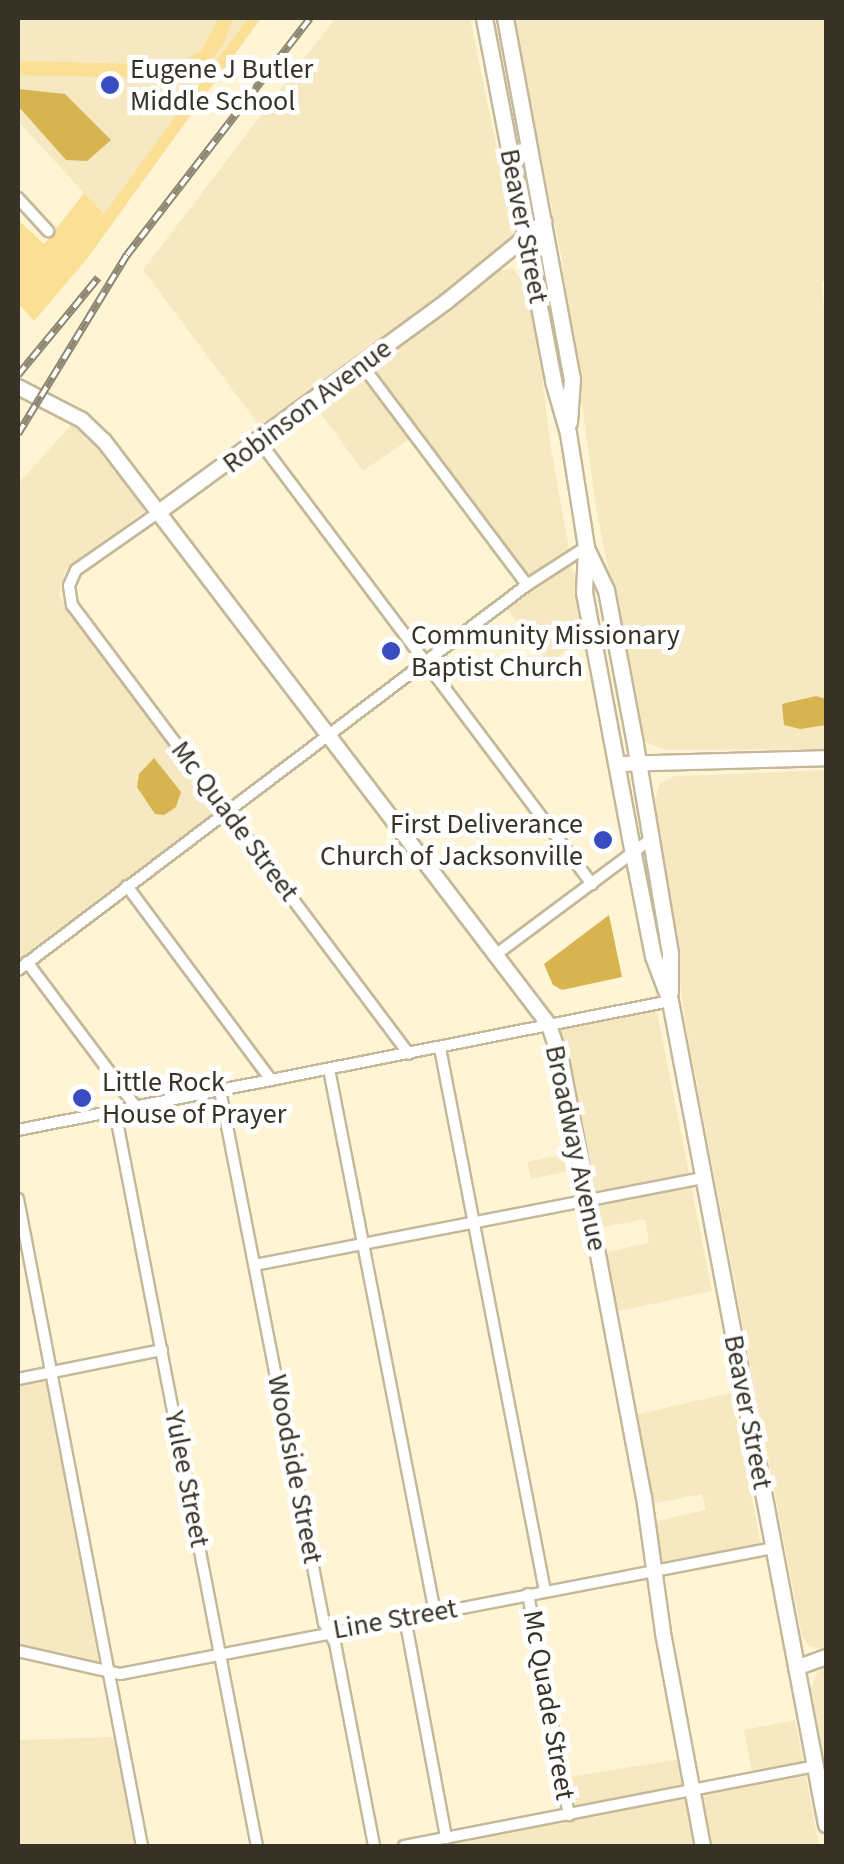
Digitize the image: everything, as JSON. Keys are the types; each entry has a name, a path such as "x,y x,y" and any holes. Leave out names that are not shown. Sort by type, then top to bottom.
{"main road":[{"name":"Beaver Street","path":"484,18 553,381 568,433 586,547 584,592 616,764 654,956 670,1001 826,1824"},
{"name":"Beaver Street","path":"505,18 572,378 568,433"},
{"name":"Beaver Street","path":"586,547 606,590 664,913 670,954 670,1001"}],"street":[{"path":"18,198 48,232"},
{"name":"Robinson Avenue","path":"69,586 76,570 260,442 544,222"},
{"path":"362,365 526,584"},
{"path":"18,387 93,429 159,512"},
{"path":"260,442 592,884"},
{"name":"Broadway Avenue","path":"159,512 549,1025 562,1064 588,1201 703,1846"},
{"path":"136,1107 22,966 526,584 586,547"},
{"name":"Mc Quade Street","path":"69,586 72,605 409,1054"},
{"path":"616,764 826,758"},
{"path":"494,956 652,839"},
{"path":"128,886 270,1080"},
{"path":"646,916 664,913"},
{"path":"18,1130 670,1001"},
{"name":"Mc Quade Street","path":"440,1048 545,1591"},
{"path":"329,1069 435,1612"},
{"name":"Woodside Street","path":"220,1090 374,1846"},
{"name":"Yulee Street","path":"115,1111 257,1846"},
{"path":"255,1265 702,1178"},
{"path":"18,1199 142,1846"},
{"path":"18,1379 162,1350"},
{"name":"Line Street","path":"18,1652 120,1674 774,1548"},
{"name":"Mc Quade Street","path":"528,1594 569,1815"},
{"path":"405,1618 446,1838"},
{"path":"796,1668 826,1658"},
{"path":"404,1846 816,1766"}],"shaded area":[{"name":"Eugene J Butler Middle School","path":"18,18 248,18 104,215 18,121"},
{"path":"219,18 233,18 223,46 203,67 178,79 18,75 18,61 177,65 202,50"},
{"path":"248,18 261,18 86,260 34,321 18,303 18,220 44,244 84,193 104,214"},
{"path":"335,18 470,18 513,239 484,266 264,432 143,270"},
{"path":"516,18 826,18 826,281 822,282 826,340 826,749 666,750 642,741 596,507 561,254 519,53"},
{"path":"18,89 65,94 111,140 87,161 66,160 18,106"},
{"path":"513,268 525,285 539,348 550,443 585,637 548,665 507,609 524,594 411,438 363,471 316,407 498,271"},
{"path":"73,423 85,430 147,509 65,571 59,596 218,810 18,964 18,484"},
{"path":"816,696 826,699 826,725 800,729 784,725 782,704"},
{"path":"154,758 181,792 176,807 164,815 155,814 137,787 139,774"},
{"path":"826,770 824,1649 809,1646 802,1636 686,1027 655,799 660,784 675,776"},
{"path":"609,915 622,977 562,990 553,985 544,964"},
{"path":"654,996 712,1291 615,1312 603,1253 649,1243 645,1219 599,1228 562,1042 550,1020"},
{"path":"571,1153 575,1170 531,1179 527,1162"},
{"path":"45,1379 99,1663 18,1647 18,1385"},
{"path":"731,1393 761,1544 663,1563 656,1521 706,1510 702,1494 652,1504 635,1415"},
{"path":"826,1666 826,1770 811,1689 817,1673"},
{"path":"795,1720 819,1846 709,1846 698,1784 752,1772 744,1730"},
{"path":"114,1737 134,1846 18,1846 18,1740"},
{"path":"681,1759 697,1846 431,1846 577,1819 569,1777"}],"railway":[{"path":"18,434 127,255 310,18"},
{"path":"18,375 98,278"}],"place":[{"name":"Eugene J Butler Middle School","path":"110,85"},
{"name":"Community Missionary Baptist Church","path":"391,651"},
{"name":"First Deliverance Church of Jacksonville","path":"603,840"},
{"name":"Little Rock House of Prayer","path":"82,1098"}]}
